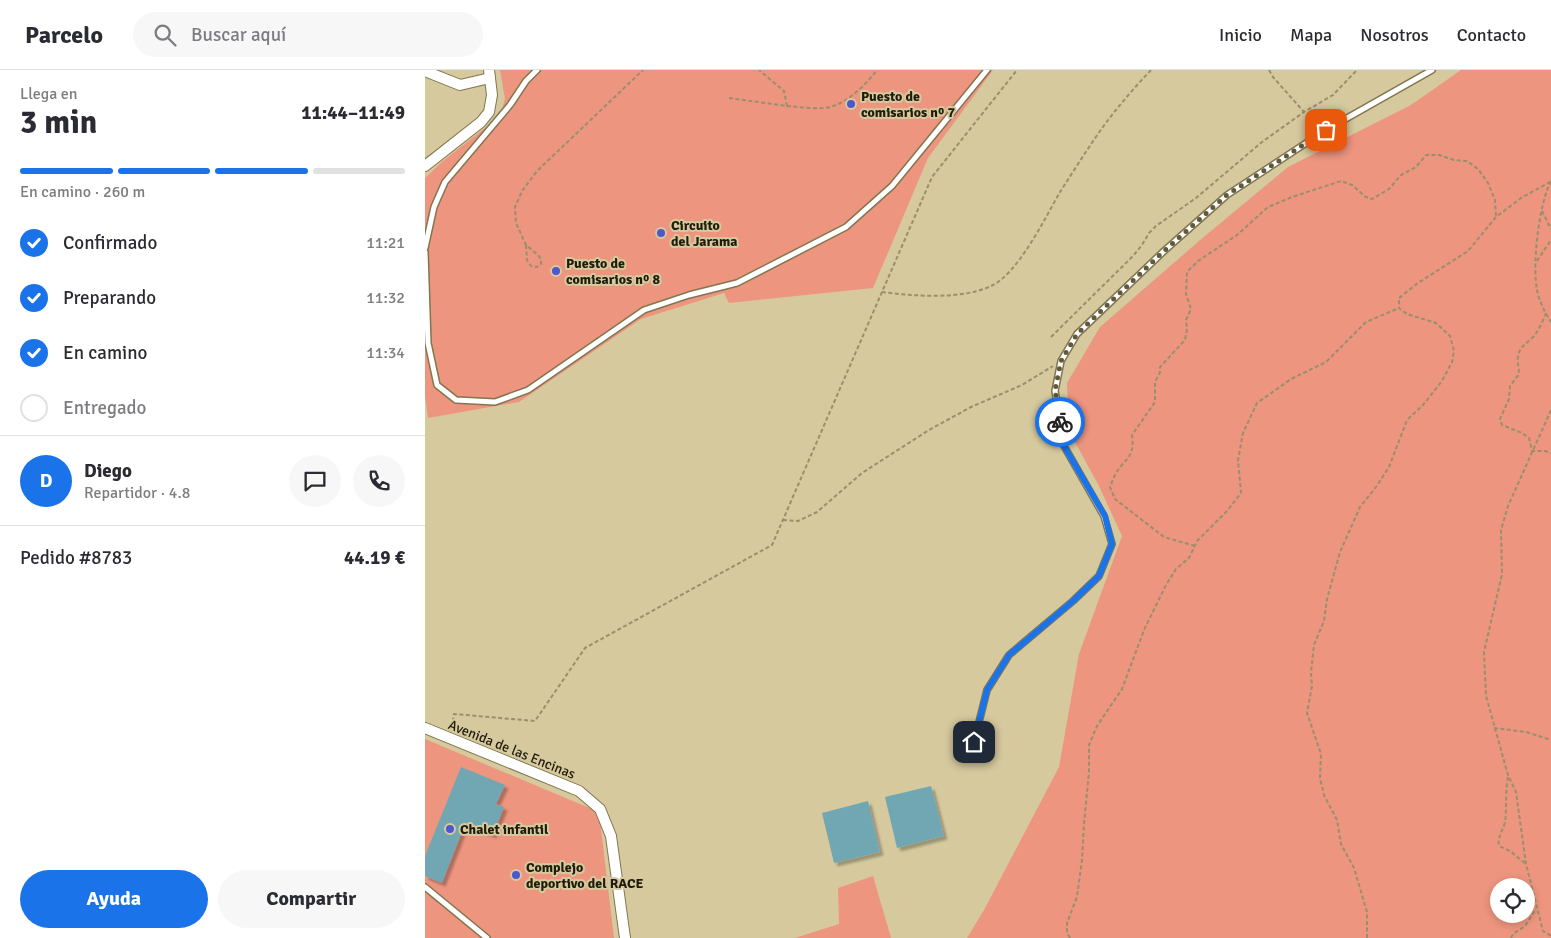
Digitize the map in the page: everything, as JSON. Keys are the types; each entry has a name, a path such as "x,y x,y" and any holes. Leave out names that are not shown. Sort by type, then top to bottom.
{"street":[{"path":"425,71 460,85 490,74 492,94 489,112 481,122 425,166"},
{"name":"Avenida de las Encinas","path":"425,728 579,790 600,809 611,836 625,938"}],"lane":[{"path":"425,248 434,207 445,182 510,105 526,81 537,70"},
{"path":"425,252 428,343 437,385 456,400 495,402 528,390 645,310 689,295 737,283 846,227 892,186 987,70"},
{"path":"974,742 987,690 1009,655 1073,601 1099,576 1112,544 1105,516 1064,446 1055,390 1061,361 1077,334 1164,251 1227,195 1326,130 1432,70"},
{"path":"425,888 487,938"}],"path":[{"path":"526,246 541,259 541,264 537,267 531,266 527,260 526,246 519,232 515,215 515,207 521,191 537,171 643,70"},
{"path":"759,70 784,91 787,106"},
{"path":"729,98 787,106 831,107 846,99 864,85 877,70"},
{"path":"450,738 454,714 535,721 585,648 772,545 932,177 1017,70"},
{"path":"881,292 908,295 976,292 992,286 1008,274 1024,252 1071,174 1101,129 1151,70"},
{"path":"1269,70 1273,77 1305,112"},
{"path":"1051,337 1133,256 1156,226 1196,198 1262,142 1305,112 1333,96 1357,70"},
{"path":"1195,546 1164,537 1115,499 1111,487 1115,475 1131,456 1132,435 1155,402 1155,382 1160,372 1160,367 1185,340 1186,320 1191,309 1186,294 1187,272 1237,235 1268,207 1292,197 1341,182 1352,185 1366,198 1372,199 1389,189 1401,175 1417,167 1426,155 1439,155 1454,160 1467,160 1478,169 1488,183 1495,200 1495,217"},
{"path":"1550,181 1541,210 1534,273 1537,293 1551,322"},
{"path":"1399,308 1399,298 1468,250 1495,217 1521,198 1550,181"},
{"path":"1541,210 1551,229"},
{"path":"1535,263 1551,240"},
{"path":"1070,938 1067,933 1067,923 1077,897 1082,860 1089,772 1089,745 1097,726 1122,689 1144,630 1166,585 1176,569 1189,558 1197,541 1227,511 1241,493 1238,460 1243,433 1257,403 1291,379 1326,362 1366,322 1399,308"},
{"path":"1367,938 1367,912 1353,868 1341,844 1337,820 1324,795 1320,778 1321,754 1307,712 1312,686 1311,672 1314,645 1324,621 1327,598 1340,552 1360,507 1389,467 1407,420 1423,405 1442,381 1452,362 1454,352 1450,336 1436,323 1407,314 1399,308"},
{"path":"1532,451 1529,438 1502,425 1500,419 1509,399 1510,386 1519,374 1518,357 1522,346 1534,337 1546,314"},
{"path":"783,520 797,521 817,512 862,474 929,430 971,407 1022,385 1061,361"},
{"path":"1551,410 1508,506 1501,530 1502,574 1484,652 1486,696 1508,775 1515,792 1526,864 1536,910 1543,931 1551,936"},
{"path":"1532,451 1551,453"},
{"path":"1494,728 1525,732 1551,740"},
{"path":"1508,775 1505,791 1505,824 1498,840 1499,846 1511,851 1526,864"},
{"path":"1511,938 1513,934 1525,926 1536,910"}],"shaded area":[{"name":"Circuito del Jarama","path":"500,70 993,70 928,158 873,288 729,303 724,293 641,319 519,402 428,418 425,395 425,178 443,161 495,120 502,109 505,99"},
{"path":"1461,70 1551,70 1551,938 967,938 984,910 1059,767 1079,654 1122,536 1099,486 1069,431 1067,383 1100,327 1288,167 1411,105"},
{"name":"Complejo deportivo del RACE","path":"425,739 599,812 614,938 425,938"},
{"path":"873,876 891,938 795,938 839,924 838,888"}],"building":[{"name":"Chalet infantil","path":"461,767 505,785 496,804 504,807 493,835 465,824 442,883 425,876 425,856"},
{"path":"931,786 944,836 897,848 885,797"},
{"path":"868,801 880,852 834,863 822,813"}],"way so far":[{"path":"1060,422 1055,390 1061,361 1077,334 1164,251 1227,195 1326,130"}],"place":[{"name":"Puesto de comisarios nº 7","path":"851,104"},
{"name":"Circuito del Jarama","path":"661,233"},
{"name":"Puesto de comisarios nº 8","path":"556,271"},
{"name":"Chalet infantil","path":"450,829"},
{"name":"Complejo deportivo del RACE","path":"516,875"}],"route":[{"path":"974,742 987,690 1009,655 1073,601 1099,576 1112,544 1105,516 1064,446 1060,422"}]}
